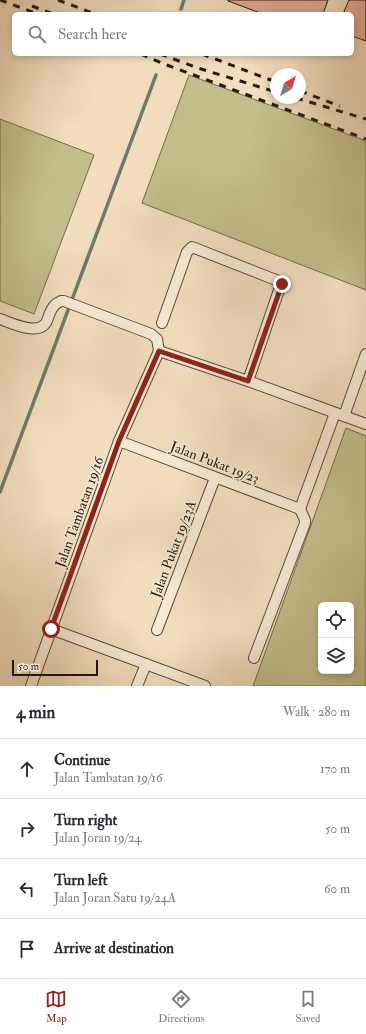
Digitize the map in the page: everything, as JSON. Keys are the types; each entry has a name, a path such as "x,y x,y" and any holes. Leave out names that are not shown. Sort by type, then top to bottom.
{"street":[{"path":"162,323 187,252 192,247 280,282 282,284 248,381"},
{"path":"0,319 21,326 39,329 46,323 55,304 64,301 151,334 157,339 159,351 248,381 366,424"},
{"name":"Jalan Tambatan 19/16","path":"31,686 119,441 159,351"},
{"path":"254,658 305,523 300,509 366,354"},
{"name":"Jalan Pukat 19/23","path":"119,441 300,509"},
{"name":"Jalan Pukat 19/23A","path":"156,630 216,478"},
{"path":"51,629 205,686"},
{"path":"137,686 146,664"}],"shaded area":[{"path":"189,75 366,141 366,290 142,203"},
{"path":"0,119 94,155 34,314 0,301"},
{"path":"346,428 366,436 366,686 253,686"}],"building":[{"path":"328,0 324,12 258,12 228,1"},
{"path":"349,0 366,0 366,41 354,37 354,12 344,12"}],"waterway":[{"path":"181,9 184,0"},
{"path":"0,492 156,75"}],"railway":[{"path":"0,0 33,12"},
{"path":"58,0 90,12"},
{"path":"32,6 48,12"},
{"path":"146,56 366,139"},
{"path":"165,56 198,68 270,90"},
{"path":"207,56 270,80"},
{"path":"306,93 340,106"},
{"path":"306,101 366,119"}],"route":[{"path":"51,629 119,441 159,351 248,381 282,284"}]}
